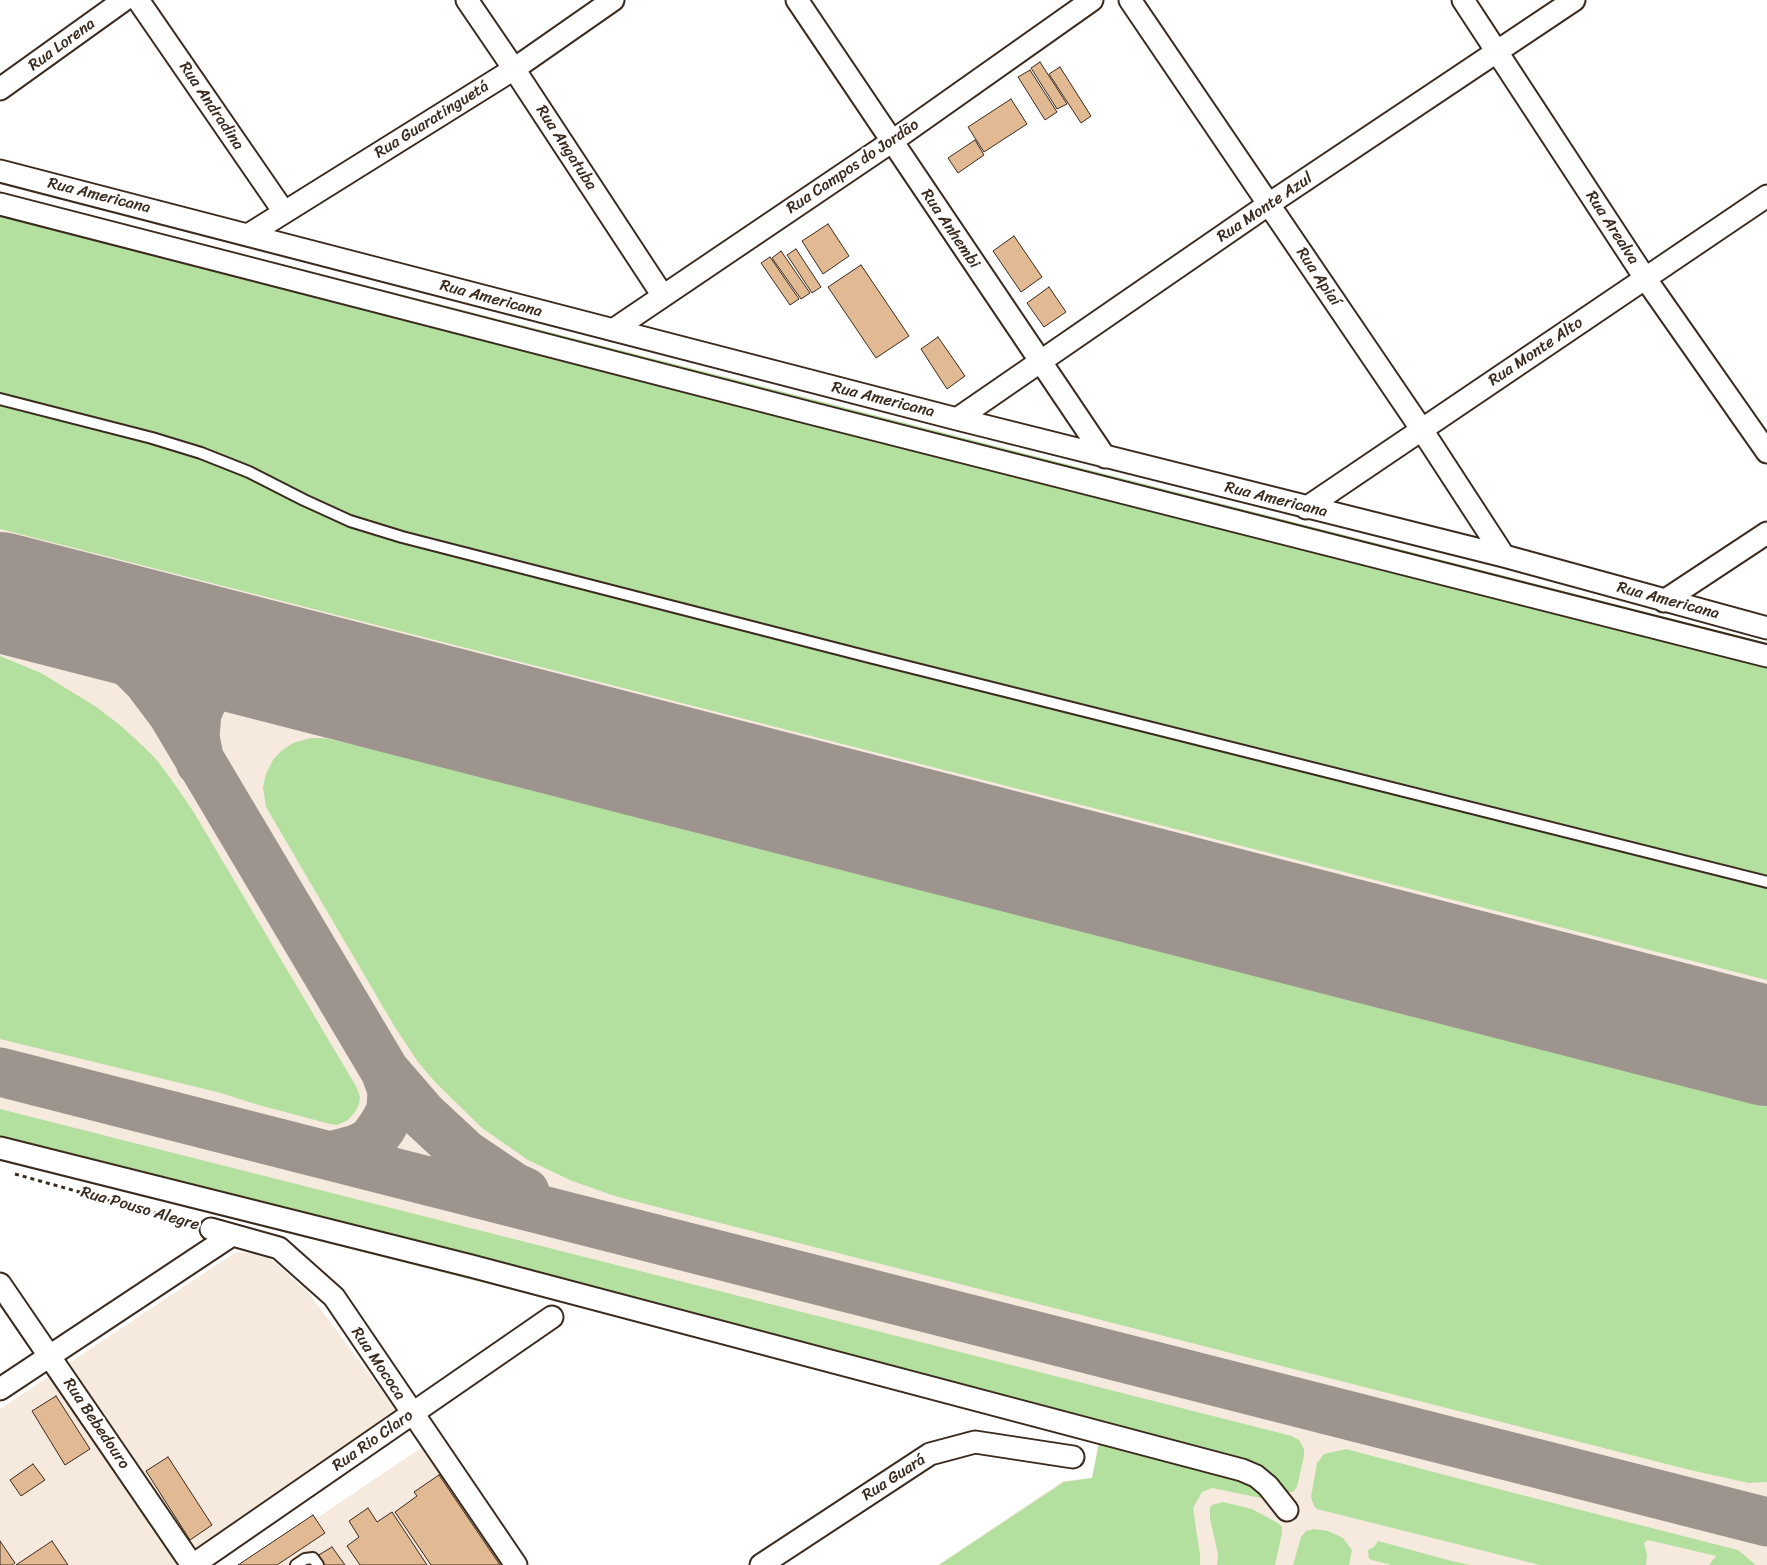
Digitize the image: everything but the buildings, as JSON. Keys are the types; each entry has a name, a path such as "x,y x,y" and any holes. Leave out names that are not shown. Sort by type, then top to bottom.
{"street":[{"name":"Rua Lorena","path":"0,89 124,0"},
{"name":"Rua Andradina","path":"138,0 284,212"},
{"name":"Rua Angatuba","path":"467,0 663,296"},
{"name":"Rua Guaratinguetá","path":"248,234 514,69 613,0"},
{"name":"Rua Anhembi","path":"797,0 1105,457"},
{"name":"Rua Campos do Jordão","path":"612,330 891,142 1092,0"},
{"name":"Rua Apiaí","path":"1130,0 1422,430 1504,556"},
{"name":"Rua Arealva","path":"1463,0 1645,278 1767,452"},
{"name":"Rua Monte Azul","path":"957,419 1269,204 1574,0"},
{"name":"Rua Americana","path":"0,171 1105,457 1504,556 1767,628"},
{"name":"Rua Monte Alto","path":"1306,508 1767,196"},
{"path":"0,204 1767,656"},
{"path":"1664,601 1767,533"},
{"path":"0,1148 462,1264 1242,1470 1256,1476 1268,1486 1287,1510"},
{"name":"Rua Pouso Alegre","path":"211,1229 279,1248"},
{"path":"0,1389 232,1235"},
{"name":"Rua Mococa","path":"279,1248 334,1297 516,1565"},
{"name":"Rua Bebedouro","path":"0,1284 192,1565"},
{"name":"Rua Rio Claro","path":"192,1565 552,1317"},
{"name":"Rua Guará","path":"760,1565 930,1454 975,1442 1073,1457"}],"lane":[{"path":"0,399 152,438 201,453 249,472 350,521 402,537 869,657 1767,882"},
{"path":"296,1565 305,1559 313,1558 318,1565"}],"path":[{"name":"Rua Pouso Alegre","path":"10,1172 211,1229"}],"shaded area":[{"path":"0,192 1767,643 1767,1565 938,1565 1063,1481 1092,1478 1099,1438 0,1160"},
{"path":"236,1252 265,1254 307,1291 397,1411 174,1565 0,1565 0,1409"},
{"path":"424,1446 506,1565 247,1565"}],"green space":[{"path":"0,192 1767,643 1767,980 0,529"},
{"path":"0,656 41,673 95,706 120,725 145,748 171,779 193,811 357,1088 360,1097 359,1104 348,1120 337,1125 330,1124 221,1093 0,1039"},
{"path":"311,738 324,738 449,767 693,832 1511,1039 1767,1106 1767,1482 1749,1483 1690,1470 618,1197 572,1181 528,1160 482,1128 435,1082 418,1062 393,1024 266,807 263,787 266,774 273,760 281,751 293,743"},
{"path":"0,1109 1292,1436 1299,1440 1304,1449 1297,1487 1293,1492 1265,1495 1261,1498 1212,1488 1202,1492 1193,1508 1200,1565 939,1565 1064,1482 1092,1478 1100,1439 0,1160"},
{"path":"1346,1449 1738,1550 1756,1565 1709,1565 1716,1556 1648,1540 1644,1543 1647,1555 1646,1565 1540,1565 1317,1509 1311,1497 1317,1463 1324,1454"},
{"path":"1223,1502 1252,1509 1282,1527 1275,1565 1217,1565 1218,1554 1210,1519 1210,1508 1212,1505"},
{"path":"1314,1529 1328,1531 1343,1538 1352,1550 1349,1565 1293,1565 1301,1537 1306,1531"},
{"path":"1378,1541 1471,1565 1391,1565 1369,1559 1368,1550 1374,1547"}],"taxiway":[{"path":"61,608 117,650 148,681 172,713 385,1071 423,1115 465,1154 514,1187 525,1192"},
{"path":"200,762 195,737 197,713 206,692 224,674 246,664 270,660"},
{"path":"331,1156 357,1149 371,1142 382,1127 391,1111 392,1090 385,1071"},
{"path":"0,1072 1767,1522"}],"runway":[{"path":"0,592 1767,1046"}]}
